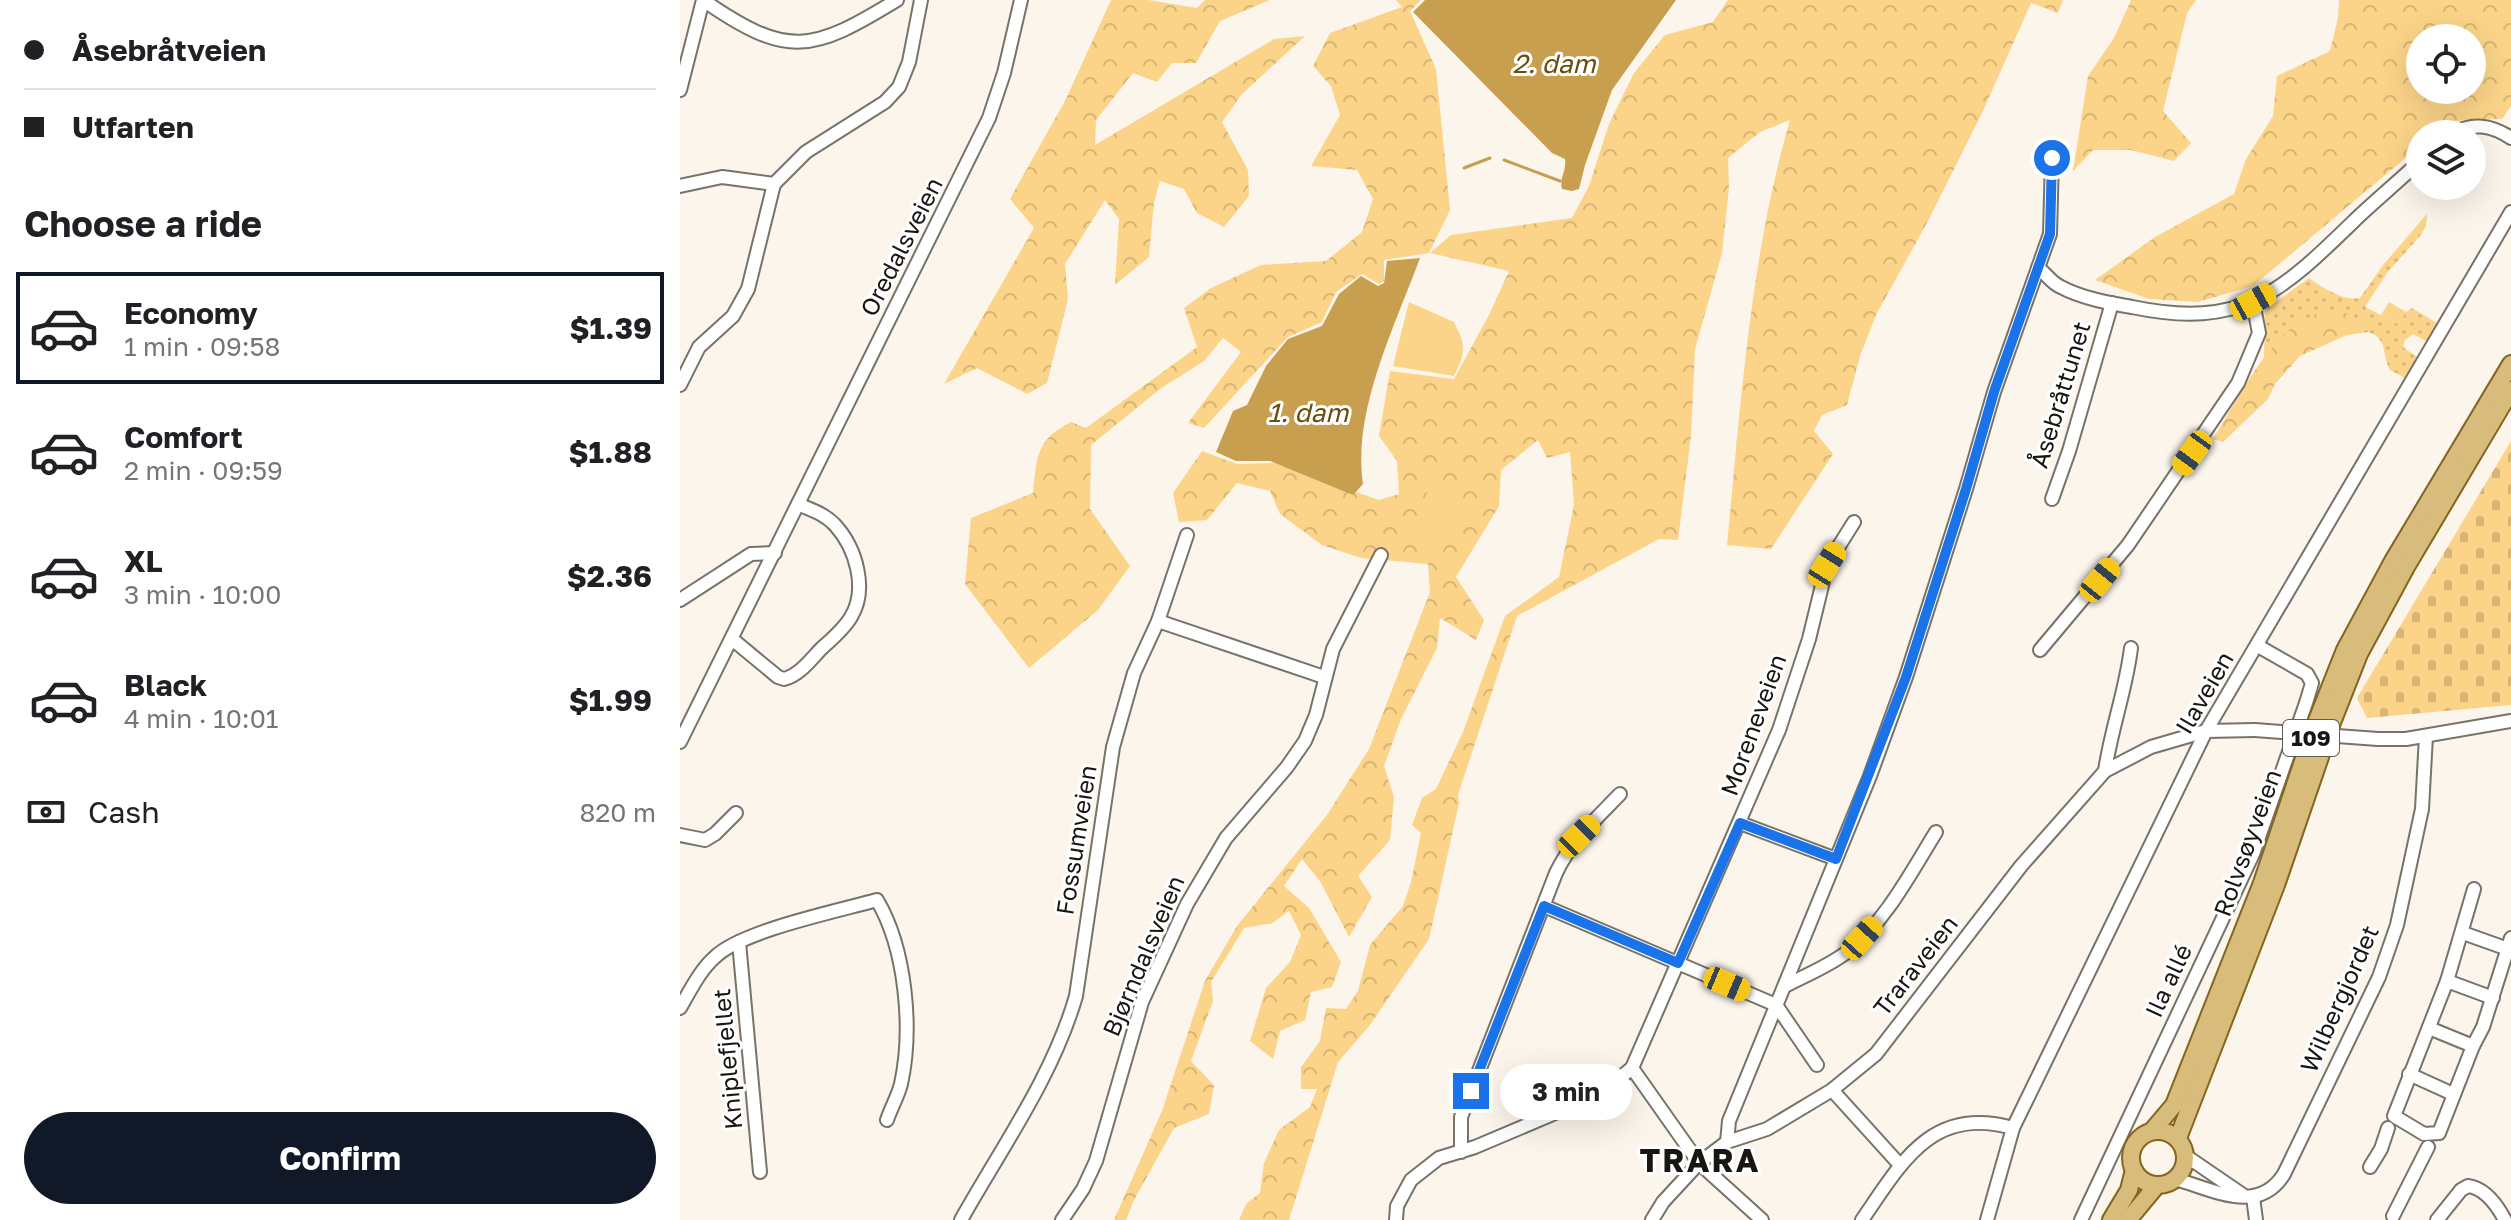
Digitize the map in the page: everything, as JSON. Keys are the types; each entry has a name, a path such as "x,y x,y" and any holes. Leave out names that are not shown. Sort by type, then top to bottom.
{"main road":[{"name":"Rolvsøyveien","path":"2152,1131 2174,1105 2262,883 2316,723 2345,650 2393,561 2511,364"},
{"name":"Rolvsøyveien","path":"2178,1138 2276,885 2359,654 2406,567 2511,390"},
{"path":"2128,1220 2157,1185 2175,1179 2183,1169 2186,1156 2178,1138 2166,1132 2152,1131"},
{"name":"109","path":"2111,1220 2129,1190 2136,1142 2152,1131"},
{"path":"2134,1170 2144,1180 2157,1185"}],"street":[{"path":"680,90 703,0 757,34 777,41 795,42 848,30 897,0"},
{"path":"680,385 699,347 733,316 748,289 774,184 806,152 885,102 899,87 909,62 921,0"},
{"name":"Oredalsveien","path":"680,742 989,118 1004,73 1021,0"},
{"path":"2486,127 2511,138"},
{"path":"1727,1142 1734,1108 1787,985 1906,677 1994,392 2050,234 2052,158"},
{"path":"2038,268 2060,287 2112,303 2160,312 2199,315 2253,302 2303,270 2406,174"},
{"path":"680,186 722,177 774,184"},
{"name":"Ilaveien","path":"1987,1220 2013,1128 2206,731 2511,212"},
{"path":"2040,650 2128,545 2226,402 2246,368 2259,333 2253,302"},
{"name":"Åsebråttunet","path":"2052,499 2112,303"},
{"path":"732,639 784,679 797,673 851,617 856,606 859,581 846,540 823,515 798,504"},
{"name":"Moreneveien","path":"1632,1068 1779,730 1809,639 1827,565 1854,522"},
{"name":"Fossumveien","path":"961,1220 1053,1060 1067,1027 1076,996 1113,747 1134,673 1158,621 1187,535"},
{"path":"680,600 751,554 775,553"},
{"name":"Bjørndalsveien","path":"1062,1220 1083,1189 1096,1161 1142,1002 1187,904 1226,838 1287,767 1305,741 1316,715 1324,677 1340,633 1381,555"},
{"path":"1158,621 1324,677"},
{"name":"Ila allé","path":"2081,1220 2253,854 2306,703 2312,683 2307,674 2258,646"},
{"path":"2105,771 2109,740 2128,675 2131,648"},
{"name":"Traraveien","path":"1652,1220 1663,1202 1699,1163 1727,1142 1767,1129 1832,1090 1876,1054 2021,866 2105,771 2151,747 2206,731 2255,730 2378,739 2426,736 2511,721"},
{"name":"Wilbergjordet","path":"2248,1196 2268,1193 2284,1174 2379,977 2397,925 2413,859 2422,809 2426,736"},
{"path":"1461,1152 1461,1117 1564,856 1620,794"},
{"path":"680,835 705,840 736,813"},
{"path":"1740,823 1836,859"},
{"path":"1787,985 1846,953 1862,938 1888,909 1936,832"},
{"path":"2463,933 2510,944 2483,1027 2439,1133 2424,1134 2394,1116 2447,981 2474,889"},
{"path":"680,1008 714,957 739,942 877,900 897,949 904,990 906,1045 900,1087 887,1120"},
{"path":"1544,906 1776,1005 1817,1065"},
{"name":"Kniplefjellet","path":"739,942 760,1172"},
{"path":"2447,981 2493,998"},
{"path":"2429,1028 2473,1046"},
{"path":"1396,1220 1397,1206 1411,1180 1439,1158 1461,1152 1577,1102 1615,1082 1632,1068 1699,1163 1762,1220"},
{"path":"2409,1074 2453,1094"},
{"path":"1832,1090 1900,1165"},
{"path":"1734,1108 1746,1136"},
{"path":"1862,1220 1900,1165 1931,1136 1952,1125 1977,1122 2013,1128"},
{"path":"2370,1167 2381,1149 2388,1128"},
{"path":"2393,1216 2428,1147"},
{"path":"2186,1156 2248,1196 2256,1220"},
{"path":"2175,1179 2222,1194 2248,1196"},
{"path":"2437,1220 2461,1190 2473,1186 2493,1201 2505,1220"}],"green space":[{"path":"1111,0 1148,0 1197,8 1205,0 1270,0 1220,21 1196,63 1172,63 1157,82 1133,73 1096,120 1095,145 1274,39 1305,36 1242,94 1222,122 1248,170 1249,196 1224,227 1197,213 1184,189 1160,181 1154,202 1149,257 1115,285 1119,219 1105,200 1065,264 1068,299 1047,383 1027,394 977,368 944,384 1034,228 1010,199 1066,99"},
{"path":"1396,0 1421,0 1410,11 1436,69 1450,210 1429,253 1384,260 1384,281 1379,284 1362,274 1336,292 1322,322 1288,337 1204,428 1188,423 1241,352 1223,338 1204,361 1160,389 1091,445 1090,509 1130,566 1098,610 1029,668 965,584 971,518 1033,493 1040,450 1051,435 1071,422 1086,428 1197,347 1184,308 1211,288 1261,265 1326,261 1362,232 1373,199 1357,170 1311,166 1340,115 1331,86 1313,66 1330,33 1402,7"},
{"path":"1728,0 2063,0 2058,13 2031,3 1982,113 1876,315 1860,356 1847,405 1822,415 1814,431 1833,454 1771,549 1727,545 1756,277 1776,172 1790,120 1760,132 1728,158 1729,188 1722,253 1695,349 1691,436 1678,540 1659,539 1517,616 1458,795 1459,803 1429,939 1370,1025 1338,1062 1289,1220 1239,1220 1246,1204 1260,1193 1264,1163 1279,1130 1310,1107 1317,1089 1301,1089 1301,1067 1320,1041 1326,1008 1346,1009 1358,991 1370,945 1403,906 1421,833 1412,825 1422,798 1436,789 1463,732 1505,616 1559,577 1574,505 1570,452 1547,458 1538,440 1501,470 1499,506 1456,577 1484,620 1476,640 1440,618 1437,648 1401,719 1384,766 1394,797 1390,840 1358,876 1372,897 1349,937 1320,881 1302,859 1284,886 1309,908 1341,962 1332,987 1311,992 1305,1020 1280,1031 1273,1059 1250,1041 1266,988 1290,962 1301,935 1289,911 1272,923 1244,928 1211,982 1213,1001 1191,1061 1214,1085 1209,1114 1174,1128 1126,1220 1114,1220 1162,1111 1205,981 1237,926 1327,815 1369,749 1430,592 1428,564 1361,558 1322,545 1280,514 1270,491 1237,483 1207,520 1179,522 1173,493 1202,451 1237,464 1274,463 1379,500 1399,494 1397,461 1379,436 1390,371 1454,379 1509,271 1430,253 1451,235 1572,218 1589,186 1609,124 1634,73 1665,35 1713,22"},
{"path":"2131,0 2196,0 2187,13 2163,111 2191,143 2174,161 2131,150 2093,150 2073,171 2088,76 2114,38"},
{"path":"2339,0 2511,0 2511,106 2502,119 2406,120 2406,158 2253,286 2198,302 2149,299 2095,280 2155,237 2234,194 2246,159 2273,116 2277,76 2330,51"},
{"path":"2427,214 2426,226 2420,236 2387,273 2365,307 2398,324 2412,308 2437,323 2428,342 2413,334 2405,340 2403,347 2417,357 2405,378 2390,370 2382,343 2368,332 2364,320 2285,334 2264,358 2265,310 2309,278 2339,296 2360,298 2383,265"},
{"path":"1409,302 1454,322 1463,349 1454,376 1393,366"},
{"path":"2389,302 2406,312 2399,325 2381,315"},
{"path":"2338,310 2364,320 2368,332 2347,335 2300,356 2275,384 2268,399 2223,442 2213,439 2256,369 2283,336 2314,315"},
{"path":"2511,441 2511,705 2367,718 2357,698"},
{"path":"1428,490 1463,503 1444,548 1409,537"}],"water":[{"name":"2. dam","path":"1425,0 1676,0 1612,90 1579,189 1572,191 1562,189 1565,159 1552,153 1413,12"},
{"name":"1. dam","path":"1420,258 1378,369 1364,427 1361,456 1363,484 1353,495 1270,461 1236,461 1216,452 1233,411 1247,405 1266,366 1288,339 1322,326 1339,294 1361,276 1378,286 1384,283 1387,261"}],"waterway":[{"path":"1464,168 1490,158"},
{"path":"1504,160 1560,181"}],"district":[{"name":"TRARA","path":"1700,1161"}],"route":[{"path":"1471,1091 1544,906 1678,963 1740,823 1836,859 1906,677 2008,348 2050,234 2052,158"}]}
